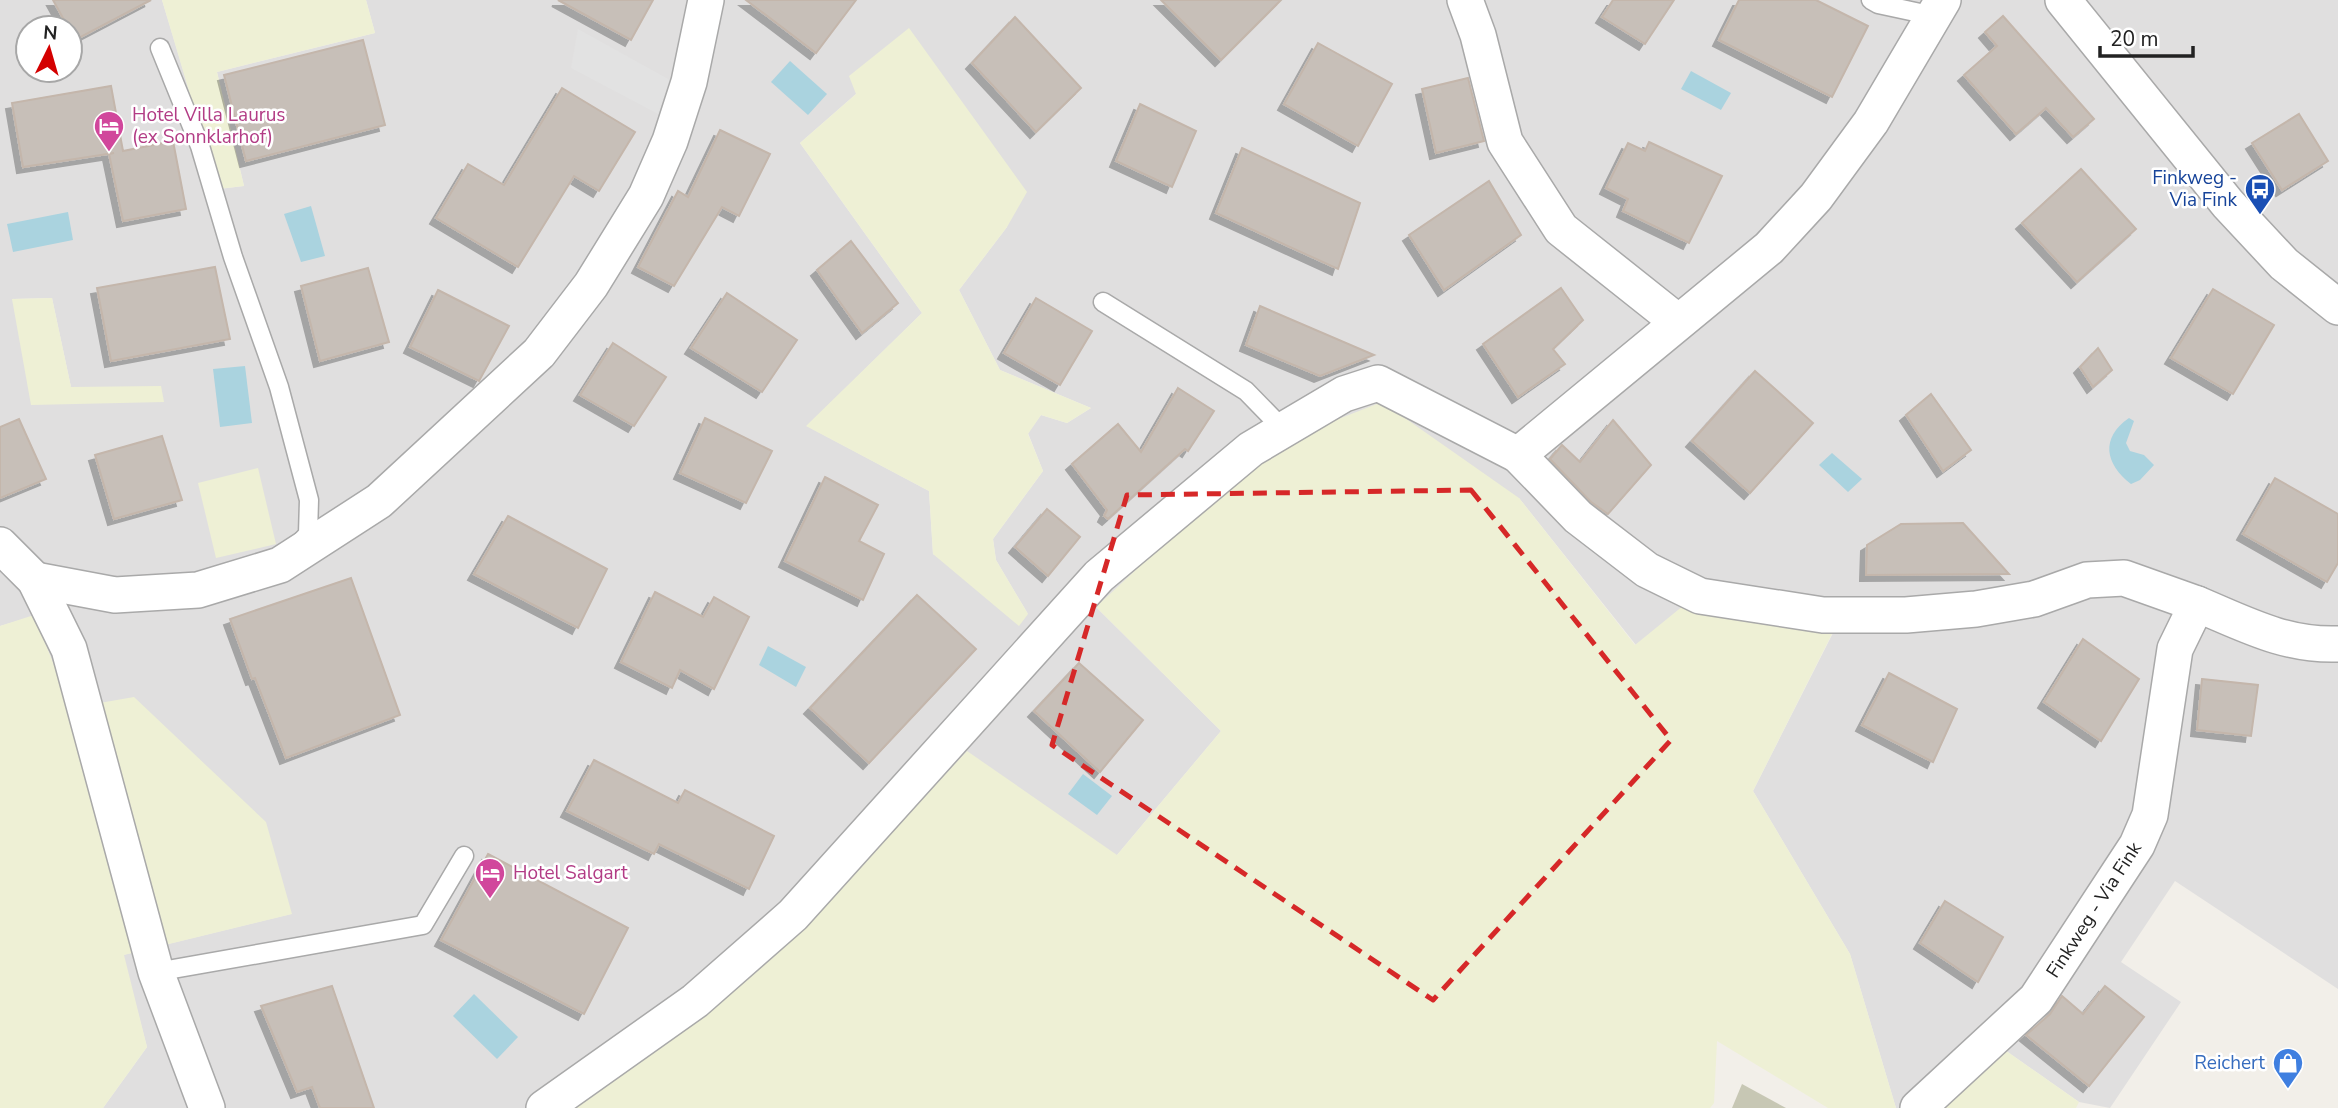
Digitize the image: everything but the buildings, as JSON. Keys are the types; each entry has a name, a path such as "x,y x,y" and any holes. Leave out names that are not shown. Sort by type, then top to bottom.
{"street":[{"path":"35,580 115,595 198,590 280,565 379,501 539,353 591,285 646,196 670,141 688,82 706,0"},
{"path":"1465,0 1478,35 1505,142 1561,229 1678,322"},
{"path":"2063,0 2228,204 2284,264 2338,307"},
{"path":"1518,455 1769,247 1816,197 1871,122 1938,8"},
{"path":"544,1108 695,1001 793,915 1099,576 1251,449 1344,394 1378,383 1518,455 1578,517 1647,570 1700,596 1823,615 1906,615 1976,609 2034,599 2087,580 2124,578 2197,604 2275,637 2312,645 2338,644"},
{"path":"0,545 35,580 69,649 156,972 207,1108"},
{"name":"Finkweg - Via Fink","path":"1918,1108 2036,999 2137,845 2150,815 2175,649 2197,604"}],"lane":[{"path":"1871,0 1878,4 1938,8"},
{"path":"160,48 200,146 233,257 279,387 309,500 308,534 280,565"},
{"path":"1104,302 1246,391 1284,430"},
{"path":"156,972 423,925 464,856"}],"highlighted area":[{"path":"1471,490 1671,740 1433,1000 1052,745 1127,495"}],"shaded area":[{"path":"0,0 162,0 219,189 244,186 217,72 375,33 366,0 2338,0 2338,989 2175,881 2121,962 2181,1002 2110,1108 2079,1102 2002,1048 1937,1108 1896,1108 1850,954 1753,791 1836,627 1636,645 1519,498 1097,608 1221,731 1117,855 820,909 566,1108 103,1108 147,1047 123,955 291,914 71,708 34,616 0,626","holes":["856,94 1007,227 959,290 1000,370 1091,408 1067,423 1041,415 1028,433 1043,471 993,539 996,560 1028,614 933,554 929,491 807,426 922,313 800,143","52,298 71,387 12,299"]},
{"path":"162,0 366,0 375,33 217,72 244,186 218,189"},
{"path":"909,28 1027,192 1007,227 959,290 1000,370 1091,408 1067,423 1041,415 1028,434 1043,471 993,539 996,560 1028,614 1019,626 933,554 929,491 806,426 922,313 800,143 856,94 849,76"},
{"path":"578,29 670,80 658,114 571,68"},
{"path":"52,298 71,387 161,386 164,402 31,405 12,299"},
{"path":"1382,402 1519,498 1635,645 1689,601 1836,626 1753,791 1850,954 1896,1108 1828,1108 1717,1041 1714,1103 1710,1108 566,1108 820,909 967,751 1117,855 1221,731 1096,607 1213,498 1305,432"},
{"path":"258,468 276,544 216,558 198,483"},
{"path":"34,615 71,708 134,697 266,822 292,914 124,955 147,1047 103,1108 0,1108 0,626"},
{"path":"2002,1048 2079,1102 2076,1108 1937,1108"},
{"path":"1742,1084 1786,1108 1732,1108"}],"water":[{"path":"790,61 827,94 808,115 771,82"},
{"path":"1691,71 1731,93 1721,110 1681,89"},
{"path":"311,206 325,256 301,262 284,214"},
{"path":"68,212 73,240 13,252 7,224"},
{"path":"245,366 252,423 220,427 213,369"},
{"path":"2129,418 2134,421 2126,443 2130,451 2144,455 2154,465 2140,480 2131,484 2116,468 2109,451 2113,434"},
{"path":"1832,453 1862,479 1848,492 1819,465"},
{"path":"768,646 806,667 796,687 759,665"},
{"path":"1083,774 1112,796 1097,815 1068,794"},
{"path":"474,994 518,1037 497,1059 453,1016"}],"place":[{"name":"Hotel Villa Laurus (ex Sonnklarhof)","path":"109,153"},
{"name":"Finkweg - Via Fink","path":"2260,216"},
{"name":"Hotel Salgart","path":"490,900"},
{"name":"Reichert","path":"2288,1090"}]}
